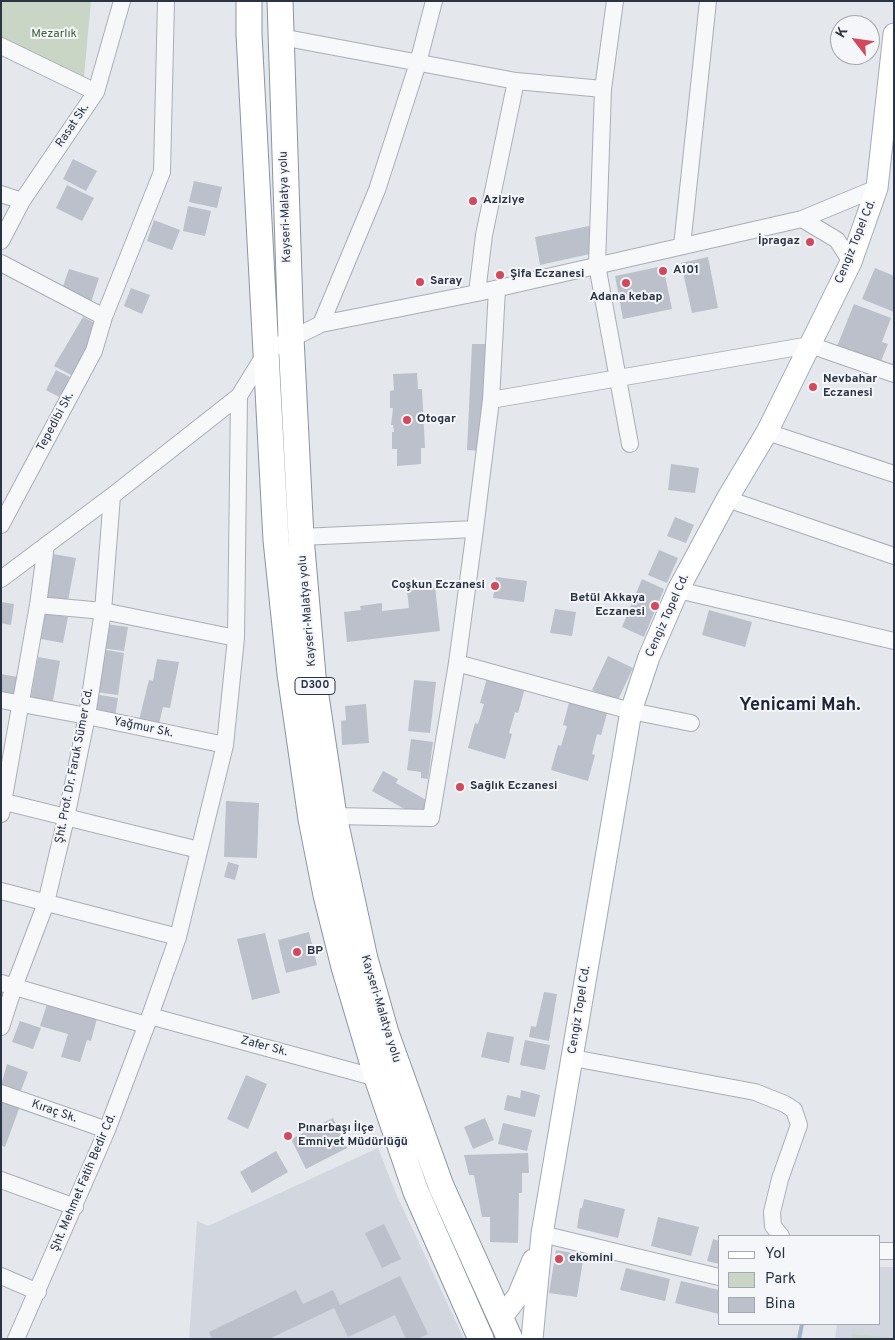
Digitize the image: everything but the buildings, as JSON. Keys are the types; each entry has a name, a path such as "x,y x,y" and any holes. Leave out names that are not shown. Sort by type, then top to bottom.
{"highway":[{"name":"Kayseri-Malatya yolu","path":"249,1 249,34 277,549 290,674 308,800 330,910 377,1078 416,1192 481,1339"},
{"name":"Kayseri-Malatya yolu","path":"280,1 291,338 301,537 313,676 334,816 365,959 386,1033 441,1186 505,1328"}],"main road":[{"name":"Cengiz Topel Cd.","path":"542,1234 630,711 649,657 678,590 726,499 767,432 851,262 877,188 894,34"},
{"path":"505,1328 542,1234"},
{"path":"532,1339 542,1234"}],"street":[{"name":"Rasat Sk.","path":"1,241 22,201 96,92 122,1"},
{"name":"Tepedibi Sk.","path":"1,525 94,351 104,317 162,172 166,1"},
{"path":"322,324 377,190 418,63 434,1"},
{"path":"615,1 603,89 597,265 630,444"},
{"path":"682,246 704,2"},
{"path":"281,38 516,81 603,89"},
{"path":"1,46 96,92"},
{"path":"477,293 484,235 516,81"},
{"path":"1,579 112,496 239,396 266,351 322,324 497,289 802,219 877,188"},
{"path":"1,194 22,201"},
{"path":"802,219 837,240 851,262"},
{"path":"1,263 104,317"},
{"path":"334,816 431,818 458,663 475,530 491,400 497,289"},
{"path":"491,400 618,380 810,345 894,374"},
{"name":"Şht. Mehmet Fatih Bedir Cd.","path":"16,1339 107,1130 178,937 225,745 236,638 239,396"},
{"path":"767,432 894,474"},
{"name":"Şht. Prof. Dr. Faruk Sümer Cd.","path":"1,1027 7,985 46,903 66,818 87,716 103,611 112,496"},
{"path":"726,499 894,556"},
{"path":"301,537 475,530"},
{"path":"46,545 38,605 2,806 66,818 199,850"},
{"path":"678,590 894,641"},
{"path":"38,605 103,611 236,638"},
{"path":"458,663 630,711 691,723"},
{"name":"Yağmur Sk.","path":"1,700 225,745"},
{"path":"1,890 178,937"},
{"name":"Zafer Sk.","path":"7,985 377,1078"},
{"path":"573,1058 755,1092 779,1101 794,1110 799,1125 780,1179 772,1212 774,1226 781,1235"},
{"name":"Kıraç Sk.","path":"1,1093 107,1130"},
{"path":"1,1180 75,1207"},
{"path":"542,1234 718,1277"},
{"path":"880,1251 894,1251"},
{"path":"1,1276 38,1292"}],"shaded area":[{"path":"378,1148 397,1196 464,1339 189,1339 197,1221 208,1226"},
{"path":"880,1267 894,1267 894,1339 835,1339 837,1325 880,1325"}],"green space":[{"name":"Mezarlık","path":"1,1 91,1 83,87 1,46"},
{"path":"852,1334 894,1338 894,1339 852,1339"}],"waterway":[{"path":"799,1339 802,1325"}],"place":[{"name":"Aziziye","path":"473,201"},
{"name":"İpragaz","path":"810,242"},
{"name":"A101","path":"663,271"},
{"name":"Şifa Eczanesi","path":"500,275"},
{"name":"Saray","path":"420,282"},
{"name":"Adana kebap","path":"626,283"},
{"name":"Nevbahar Eczanesi","path":"813,387"},
{"name":"Otogar","path":"407,420"},
{"name":"Coşkun Eczanesi","path":"495,586"},
{"name":"Betül Akkaya Eczanesi","path":"655,606"},
{"name":"Sağlık Eczanesi","path":"460,787"},
{"name":"BP","path":"297,952"},
{"name":"Pınarbaşı İlçe Emniyet Müdürlüğü","path":"288,1136"},
{"name":"ekomini","path":"559,1259"}],"district":[{"name":"Yenicami Mah.","path":"800,706"}]}
